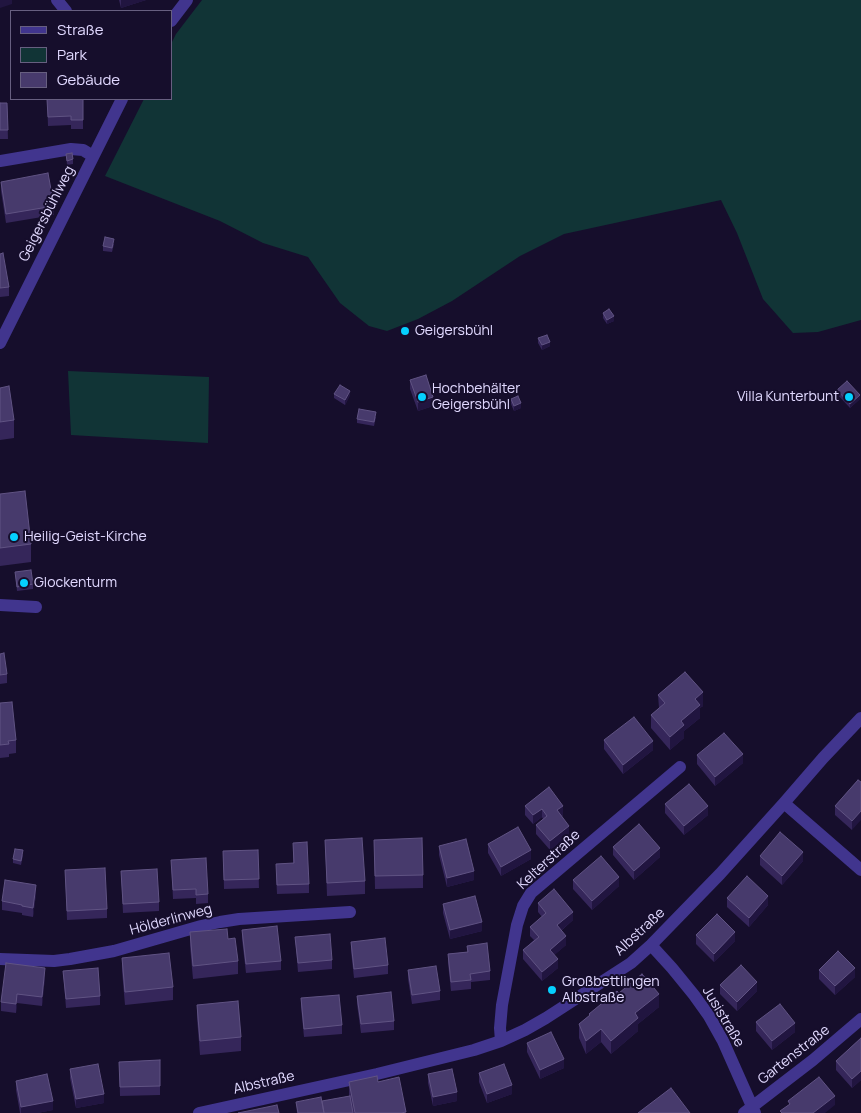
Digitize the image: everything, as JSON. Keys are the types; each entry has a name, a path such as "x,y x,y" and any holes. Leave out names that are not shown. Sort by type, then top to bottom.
{"street":[{"path":"57,0 65,10"},
{"path":"172,20 186,0"},
{"name":"Geigersbühlweg","path":"0,343 121,100"},
{"path":"0,161 71,150 83,150 93,156"},
{"path":"0,605 36,606"},
{"name":"Albstraße","path":"199,1113 377,1074 474,1050 501,1042 546,1018 631,963 651,945 720,874 861,718"},
{"name":"Kelterstraße","path":"501,1042 502,1005 517,925 523,906 531,894 680,767"},
{"path":"784,803 861,870"},
{"name":"Hölderlinweg","path":"0,959 54,961 70,959 114,951 220,922 239,919 350,912"},
{"name":"Jusistraße","path":"651,945 689,989 709,1016 723,1041 750,1111"},
{"name":"Gartenstraße","path":"750,1111 861,1019"}],"green space":[{"path":"202,0 861,0 861,320 818,332 793,333 763,299 737,233 721,200 564,234 520,256 452,301 418,319 387,331 369,326 340,303 308,257 263,243 220,221 105,176 143,100 172,100 172,42"},
{"path":"68,371 209,377 208,443 71,435"}],"building":[{"path":"47,100 83,100 83,120 71,120 71,116 48,117"},
{"path":"0,103 7,103 8,130 0,130"},
{"path":"72,153 73,159 67,161 66,154"},
{"path":"48,173 54,206 6,214 1,182"},
{"path":"105,237 114,239 112,248 103,246"},
{"path":"3,253 9,287 0,288 0,254"},
{"path":"609,309 614,316 607,320 603,313"},
{"path":"547,335 550,342 542,345 538,338"},
{"path":"426,375 433,397 418,402 410,380"},
{"name":"Villa Kunterbunt","path":"847,381 860,395 850,404 837,390"},
{"path":"340,385 350,391 345,400 334,394"},
{"path":"9,386 14,420 0,422 0,388"},
{"path":"518,396 521,403 514,406 511,399"},
{"path":"359,409 376,412 374,422 357,419"},
{"name":"Heilig-Geist-Kirche","path":"25,491 31,544 0,548 0,494"},
{"name":"Glockenturm","path":"31,570 33,584 17,587 15,572"},
{"path":"4,653 7,674 0,675 0,654"},
{"path":"685,672 703,692 695,699 700,705 681,721 684,725 670,737 651,715 665,703 658,695"},
{"path":"12,702 16,740 8,741 9,744 0,745 0,703"},
{"path":"634,717 653,741 623,765 604,740"},
{"path":"724,733 743,754 715,777 697,755"},
{"path":"858,780 861,782 861,811 852,821 835,806"},
{"path":"689,784 708,806 684,826 665,804"},
{"path":"549,787 563,806 557,810 569,826 550,841 536,825 547,816 542,809 533,815 525,806"},
{"path":"639,824 660,848 634,871 613,847"},
{"path":"518,827 531,850 501,867 488,844"},
{"path":"780,832 803,852 782,876 760,856"},
{"path":"362,838 365,881 327,883 325,840"},
{"path":"422,838 423,875 375,876 374,840"},
{"path":"466,839 474,871 447,878 439,846"},
{"path":"307,842 309,884 277,885 276,864 294,863 293,843"},
{"path":"15,849 23,850 21,861 13,859"},
{"path":"258,850 259,879 224,880 223,851"},
{"path":"601,856 619,877 592,901 573,880"},
{"path":"206,858 208,894 196,895 196,889 173,890 171,860"},
{"path":"105,868 107,909 67,911 65,870"},
{"path":"157,869 159,902 123,904 121,871"},
{"path":"747,876 768,896 749,918 727,898"},
{"path":"5,880 36,885 33,908 2,901"},
{"path":"554,889 573,912 557,925 566,936 550,950 558,959 542,972 523,950 539,937 530,927 546,913 538,903"},
{"path":"475,896 482,922 450,930 443,904"},
{"path":"717,914 735,932 714,954 696,935"},
{"path":"277,926 281,961 246,964 242,930"},
{"path":"227,929 228,939 235,938 238,961 193,966 190,932"},
{"path":"330,934 332,960 298,963 295,937"},
{"path":"385,938 388,965 354,969 351,942"},
{"path":"487,943 490,971 470,974 471,980 451,982 448,954 468,952 467,946"},
{"path":"838,951 855,968 835,986 819,970"},
{"path":"169,953 173,987 125,992 122,958"},
{"path":"6,963 45,968 42,997 17,994 16,1004 1,1002"},
{"path":"741,965 757,982 737,1002 720,985"},
{"path":"436,966 440,991 412,995 408,970"},
{"path":"98,968 100,996 66,999 63,971"},
{"path":"642,974 659,994 635,1013 638,1018 611,1041 601,1029 586,1041 579,1024 617,991 619,993"},
{"path":"391,992 394,1021 361,1024 357,996"},
{"path":"339,995 342,1025 304,1029 301,998"},
{"path":"238,1001 241,1037 200,1041 197,1005"},
{"path":"780,1004 795,1023 772,1041 756,1022"},
{"path":"551,1032 564,1059 540,1070 527,1043"},
{"path":"861,1038 861,1071 852,1079 836,1061"},
{"path":"160,1060 160,1086 120,1087 119,1062"},
{"path":"98,1064 104,1094 76,1099 70,1069"},
{"path":"504,1064 512,1085 487,1094 479,1073"},
{"path":"452,1069 457,1092 433,1097 428,1074"},
{"path":"47,1074 53,1101 21,1107 16,1081"},
{"path":"377,1076 378,1082 399,1077 406,1112 355,1113 349,1082"},
{"path":"819,1077 835,1096 813,1113 782,1113 780,1111 790,1104 788,1101"},
{"path":"671,1088 690,1113 638,1113"},
{"path":"350,1096 353,1113 324,1113 322,1101"},
{"path":"321,1097 324,1113 298,1113 296,1102"},
{"path":"277,1105 279,1113 238,1113"}],"place":[{"name":"Geigersbühl","path":"405,331"},
{"name":"Hochbehälter Geigersbühl","path":"422,397"},
{"name":"Villa Kunterbunt","path":"849,397"},
{"name":"Heilig-Geist-Kirche","path":"14,537"},
{"name":"Glockenturm","path":"24,583"},
{"name":"Großbettlingen Albstraße","path":"552,990"}]}
